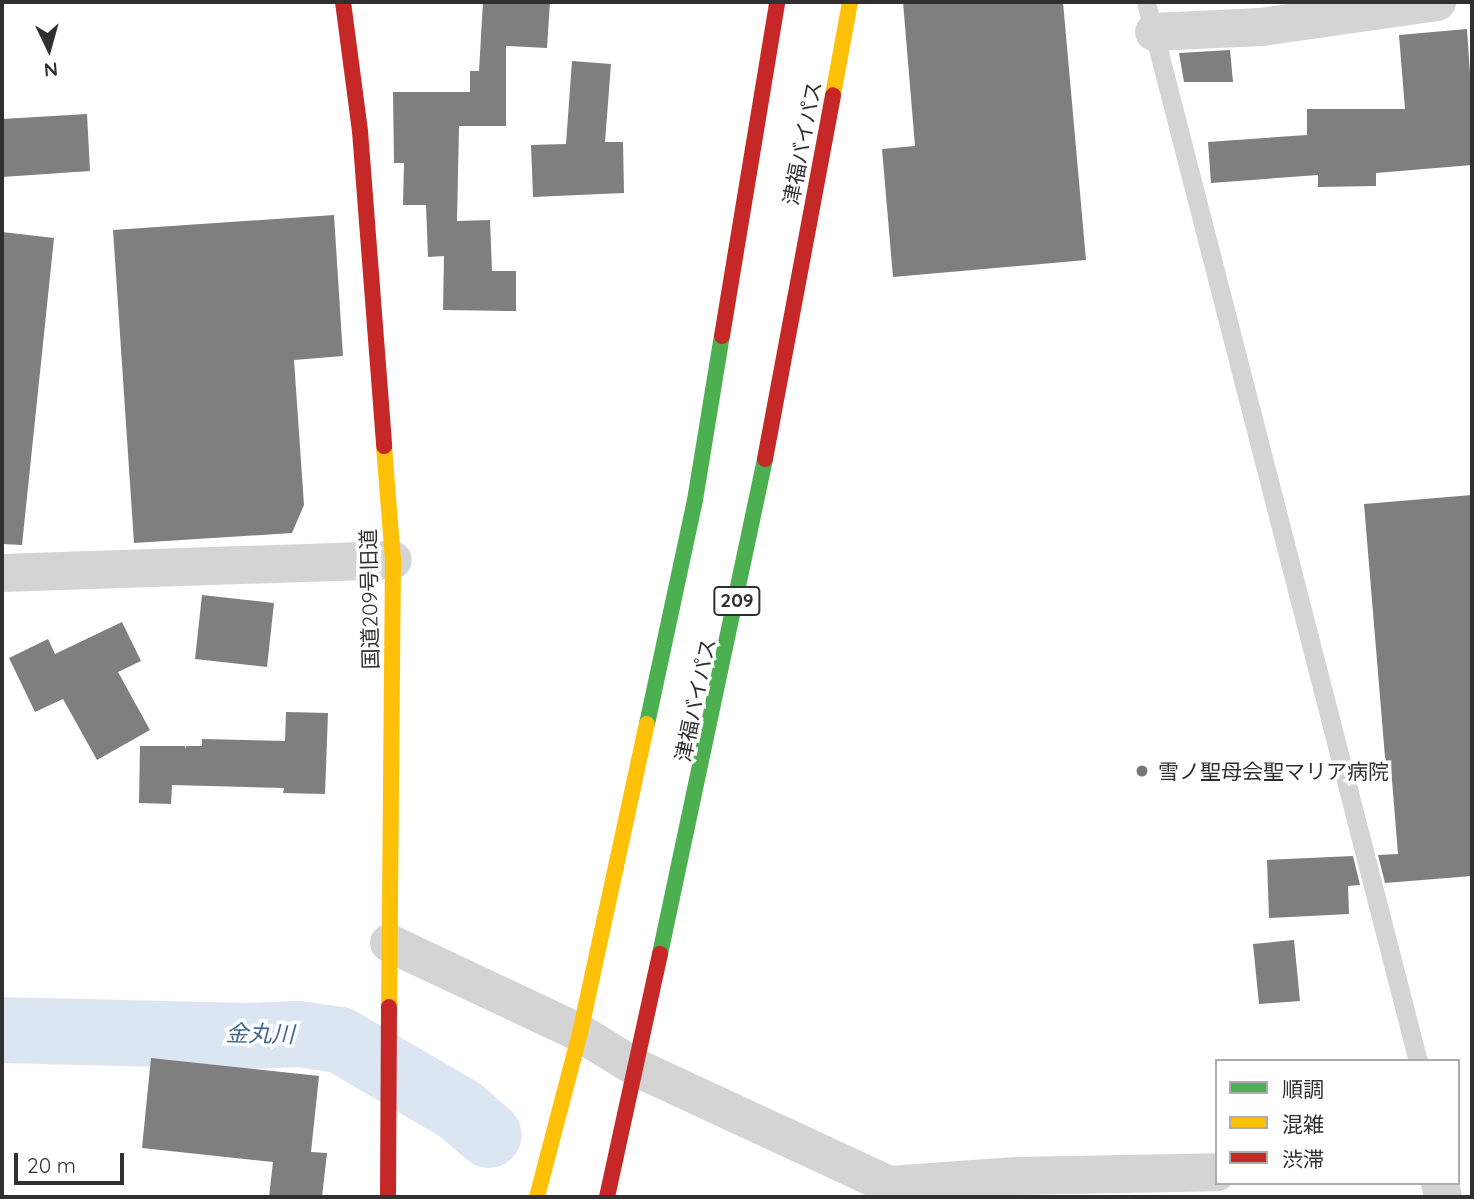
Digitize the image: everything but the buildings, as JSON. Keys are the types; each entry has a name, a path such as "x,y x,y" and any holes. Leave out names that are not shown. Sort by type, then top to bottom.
{"main road":[{"name":"国道209号旧道","path":"343,2 360,131 393,560 388,1197"},
{"name":"津福バイパス","path":"537,1197 580,1032 695,500 777,2"},
{"name":"津福バイパス","path":"607,1197 638,1068 752,531 850,2"}],"street":[{"path":"1150,17 1261,27 1437,2"},
{"path":"2,573 393,560"},
{"path":"389,943 580,1032 638,1068 889,1185 1016,1176 1215,1172"}],"lane":[{"path":"1150,17 1417,1059"}],"waterway":[{"name":"金丸川","path":"2,1030 246,1036 298,1034 340,1040 460,1110 489,1135"}],"traffic: fast":[{"path":"647,724 695,500 722,336"},
{"path":"660,954 765,459"}],"traffic: slow":[{"path":"833,95 850,2"},
{"path":"384,446 393,560 389,1007"},
{"path":"537,1197 580,1033 647,724"}],"traffic: jam":[{"path":"343,2 360,131 384,446"},
{"path":"722,336 777,2"},
{"path":"765,459 833,95"},
{"path":"607,1197 660,954"},
{"path":"388,1197 389,1007"}],"place":[{"name":"雪ノ聖母会聖マリア病院","path":"1142,771"}]}
